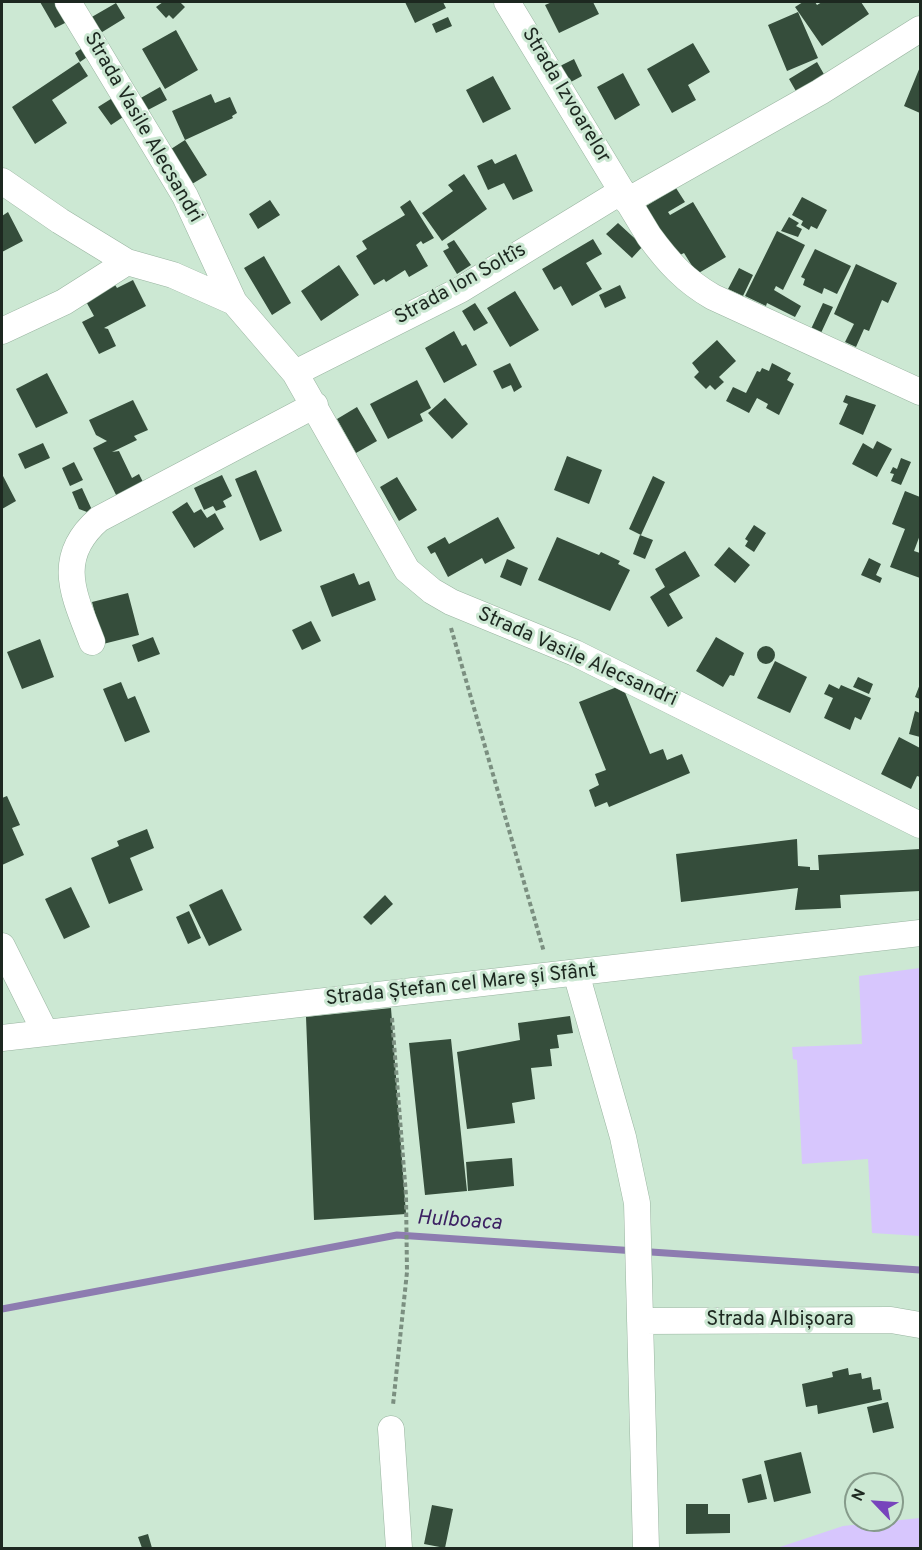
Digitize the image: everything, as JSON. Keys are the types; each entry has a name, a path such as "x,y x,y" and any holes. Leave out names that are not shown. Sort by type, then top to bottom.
{"street":[{"name":"Strada Vasile Alecsandri","path":"68,2 186,196 234,302 295,373 407,570 442,597 575,653 921,825"},
{"name":"Strada Izvoarelor","path":"507,2 665,258 689,283 713,297 921,392"},
{"name":"Strada Ion Soltîs","path":"295,373 460,290 625,196 820,92 921,29"},
{"path":"2,181 60,221 127,262 174,275 234,302"},
{"path":"2,331 64,302 127,262"},
{"path":"92,642 78,606 70,562 76,546 87,530 99,519 315,405"},
{"name":"Strada Ștefan cel Mare și Sfânt","path":"2,1038 921,933"},
{"path":"2,946 45,1032"},
{"path":"563,975 622,1137 637,1203 646,1548"},
{"name":"Strada Albișoara","path":"640,1321 891,1320 921,1325"},
{"path":"391,1429 399,1548"}],"path":[{"path":"442,597 563,975"},
{"path":"390,993 406,1195 407,1272 391,1429"}],"shaded area":[{"path":"920,968 920,1236 872,1233 868,1159 802,1164 797,1060 793,1059 792,1047 862,1044 859,976"},
{"path":"920,1518 920,1548 777,1548 843,1526 844,1532 904,1532 904,1520"}],"building":[{"path":"40,2 58,2 69,21 55,28"},
{"path":"163,2 180,2 185,7 173,19 169,15 166,18 156,7"},
{"path":"405,2 443,2 446,8 415,23"},
{"path":"552,2 593,2 599,14 559,33 545,5"},
{"path":"803,2 815,2 817,5 822,2 861,2 869,14 822,46 795,7"},
{"path":"116,3 125,18 99,34 90,18"},
{"path":"798,12 818,58 787,71 768,25"},
{"path":"448,17 452,26 436,33 432,24"},
{"path":"176,30 198,70 165,89 142,49"},
{"path":"693,43 710,72 688,85 696,100 672,113 647,69"},
{"path":"85,46 90,55 80,62 75,53"},
{"path":"574,59 582,76 569,83 560,66"},
{"path":"79,62 88,76 52,100 67,123 35,144 12,107"},
{"path":"817,62 825,76 797,93 789,79"},
{"path":"920,67 920,113 904,106"},
{"path":"623,73 640,105 615,120 597,87"},
{"path":"493,76 511,109 483,123 466,90"},
{"path":"160,87 167,100 146,111 139,99"},
{"path":"211,94 215,103 230,97 237,113 232,116 233,118 185,140 172,111"},
{"path":"114,97 126,115 111,125 98,107"},
{"path":"185,140 207,175 192,184 171,149"},
{"path":"516,154 533,191 513,200 504,183 488,190 477,166 492,159 495,164"},
{"path":"464,174 487,209 442,241 422,213 453,191 448,185"},
{"path":"676,188 685,202 668,212 670,215 693,202 726,257 697,274 684,253 676,257 646,206"},
{"path":"802,197 827,210 817,229 811,226 809,230 801,225 803,221 792,215"},
{"path":"270,200 280,215 258,229 249,214"},
{"path":"410,200 434,238 423,244 421,241 416,245 428,266 409,277 405,270 386,282 384,279 374,285 356,256 367,249 362,241 405,215 400,207"},
{"path":"8,212 23,241 2,252 2,216"},
{"path":"789,217 799,223 796,226 802,229 798,237 781,231"},
{"path":"618,223 643,246 632,258 606,234"},
{"path":"777,231 805,245 783,290 776,286 774,290 801,306 795,317 767,303 766,306 745,296"},
{"path":"593,239 602,254 586,263 602,289 572,306 561,286 554,290 542,269"},
{"path":"454,240 471,265 457,274 443,251 449,248 447,244"},
{"path":"815,249 851,266 837,294 824,288 822,294 803,285 805,279 801,277"},
{"path":"264,256 291,303 272,315 244,268"},
{"path":"856,264 897,283 888,303 882,300 869,331 864,329 856,347 845,342 854,324 834,314"},
{"path":"339,265 359,295 321,321 301,291"},
{"path":"739,268 753,275 743,296 728,289"},
{"path":"112,280 117,288 133,280 146,306 104,328 108,329 116,346 99,354 82,322 94,316 83,296"},
{"path":"620,285 626,298 605,308 599,295"},
{"path":"515,291 539,330 510,347 487,308"},
{"path":"475,303 488,323 474,331 462,311"},
{"path":"823,303 833,307 821,333 811,329"},
{"path":"454,331 462,346 466,344 477,365 444,383 425,348"},
{"path":"717,340 736,361 719,377 724,382 715,390 710,385 706,389 694,377 699,372 692,363"},
{"path":"510,363 522,387 514,392 511,385 502,389 493,371"},
{"path":"772,363 791,373 787,380 794,384 779,415 766,408 768,404 757,398 749,413 726,401 733,387 746,393 757,371 760,372 762,368 769,371"},
{"path":"47,373 68,413 36,428 16,389"},
{"path":"417,380 431,408 420,414 423,421 388,439 370,404"},
{"path":"846,395 876,405 863,435 839,424 848,404 843,402"},
{"path":"445,398 468,424 452,439 428,413"},
{"path":"133,400 148,430 134,436 137,440 112,452 119,451 132,478 139,474 146,488 119,501 93,448 107,441 96,435 89,420"},
{"path":"357,407 377,441 356,453 337,419"},
{"path":"877,441 892,449 877,477 852,464 863,443 873,449"},
{"path":"43,443 50,458 25,469 18,454"},
{"path":"567,456 602,470 589,504 554,490"},
{"path":"901,458 911,462 901,485 891,481 894,474 890,473 893,467 897,469"},
{"path":"74,462 83,480 70,486 62,468"},
{"path":"256,470 282,531 260,541 235,479"},
{"path":"2,474 16,501 2,509"},
{"path":"222,475 232,496 223,501 226,507 216,511 213,506 204,510 194,488"},
{"path":"653,476 665,482 641,535 629,529"},
{"path":"397,477 417,510 399,521 380,487"},
{"path":"82,488 92,510 87,512 79,509 72,492"},
{"path":"905,491 920,497 920,535 914,551 920,553 920,578 890,567 905,529 892,524"},
{"path":"187,502 194,513 201,509 207,518 215,513 224,529 194,548 172,512"},
{"path":"498,517 515,548 485,564 482,558 448,577 435,552 431,554 427,547 445,537 449,544"},
{"path":"754,525 766,533 754,552 745,546 748,541 745,539"},
{"path":"640,535 653,540 645,559 633,554"},
{"path":"557,537 599,555 601,552 620,561 618,564 630,570 610,611 538,580"},
{"path":"729,547 750,565 735,583 714,565"},
{"path":"685,551 700,576 669,594 683,618 668,627 650,597 665,587 655,569"},
{"path":"869,558 881,564 876,575 882,578 880,583 861,575"},
{"path":"507,559 528,568 521,586 500,577"},
{"path":"354,573 359,585 369,581 376,600 332,617 320,586"},
{"path":"128,593 139,635 103,644 92,602"},
{"path":"311,621 321,641 302,650 292,630"},
{"path":"153,637 160,654 138,662 132,645"},
{"path":"716,637 744,653 734,676 730,675 723,687 696,671"},
{"path":"40,639 54,677 22,689 7,652"},
{"path":"766,646 772,649 775,655 772,661 766,664 760,661 757,655 760,649"},
{"path":"775,661 807,677 790,713 757,698"},
{"path":"858,677 873,684 869,694 853,687"},
{"path":"121,682 128,699 135,696 150,732 125,742 103,689"},
{"path":"829,684 839,689 841,685 871,698 861,720 855,717 850,730 824,718 833,698 824,694"},
{"path":"920,684 920,699 915,697"},
{"path":"622,685 650,754 663,749 667,760 682,754 690,773 609,807 607,802 595,807 589,790 599,785 595,774 606,770 579,702"},
{"path":"915,711 920,713 920,737 909,734"},
{"path":"899,737 920,748 920,777 917,776 911,789 881,774"},
{"path":"7,796 20,825 12,828 24,855 2,865 2,798"},
{"path":"147,829 154,848 130,858 143,890 109,904 91,858 119,846 117,841"},
{"path":"797,839 798,866 810,867 810,870 819,870 818,855 920,849 920,891 840,895 841,908 795,910 798,888 681,902 676,854"},
{"path":"71,887 90,927 64,939 45,899"},
{"path":"222,889 242,930 209,946 189,905"},
{"path":"385,895 393,904 371,925 363,917"},
{"path":"189,911 201,938 188,944 176,917"},
{"path":"391,1008 406,1214 314,1220 306,1017"},
{"path":"570,1016 573,1033 557,1035 559,1048 550,1049 552,1066 531,1068 535,1099 512,1103 515,1123 467,1129 457,1052 520,1040 518,1023"},
{"path":"451,1039 467,1191 425,1195 409,1043"},
{"path":"512,1158 514,1186 468,1191 466,1162"},
{"path":"848,1368 849,1375 861,1373 862,1379 871,1377 873,1390 880,1389 882,1400 818,1414 817,1405 806,1407 802,1384 833,1377 832,1372"},
{"path":"888,1402 894,1428 873,1433 867,1407"},
{"path":"801,1452 811,1493 774,1502 764,1461"},
{"path":"761,1474 767,1499 748,1503 742,1479"},
{"path":"686,1504 708,1504 708,1514 730,1514 730,1533 686,1534"},
{"path":"432,1505 453,1509 445,1548 424,1544"},
{"path":"148,1534 152,1548 142,1548 138,1537"}],"waterway":[{"name":"Hulboaca","path":"2,1309 397,1235 920,1270"}]}
